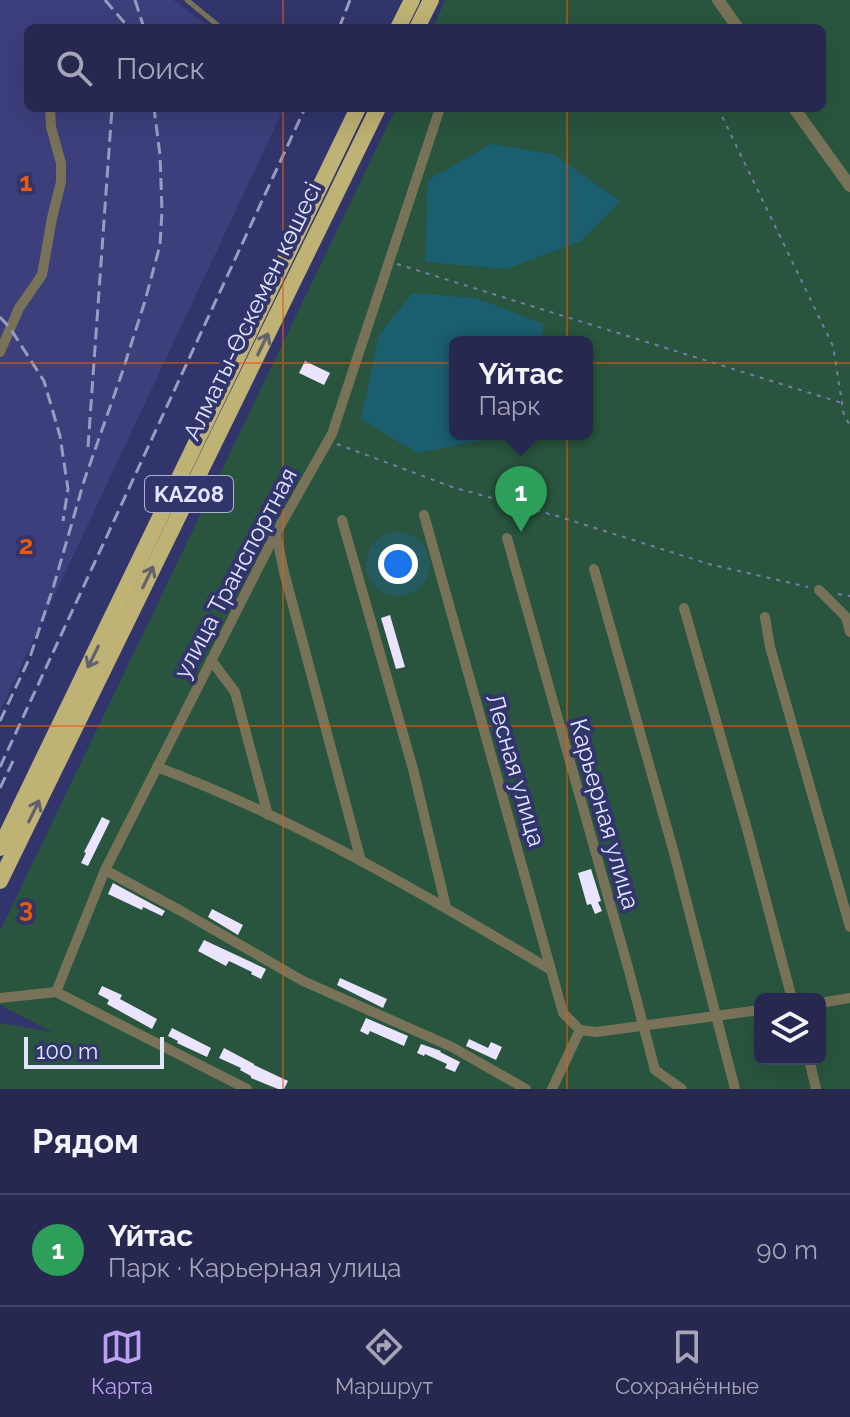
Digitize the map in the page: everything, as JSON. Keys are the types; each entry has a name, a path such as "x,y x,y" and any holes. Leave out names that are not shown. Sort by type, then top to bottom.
{"highway":[{"path":"400,24 412,0"},
{"path":"419,24 431,0"},
{"name":"Алматы-Өскемен көшесі","path":"0,881 58,746 354,112"},
{"name":"Алматы-Өскемен көшесі","path":"0,848 58,746 376,112"}],"street":[{"path":"718,0 735,24"},
{"path":"0,352 19,308 42,275 61,182 61,163 50,112"},
{"name":"улица Транспортная","path":"56,992 105,870 276,533 332,434 439,112"},
{"path":"797,112 850,186"},
{"name":"Лесная улица","path":"424,515 563,1013 580,1030"},
{"path":"342,520 413,769 446,907"},
{"path":"276,533 361,861"},
{"name":"Карьерная улица","path":"507,538 655,1070 682,1089"},
{"path":"594,569 674,853 735,1089"},
{"path":"819,590 846,617 850,632"},
{"path":"684,608 790,993"},
{"path":"765,617 770,647 850,927"},
{"path":"211,660 235,692 268,815"},
{"path":"157,767 211,787 361,861 551,970"},
{"path":"105,870 303,981 452,1047 526,1089"},
{"path":"0,998 56,992 247,1089"},
{"path":"826,1002 850,998"},
{"path":"552,1089 580,1030 596,1032 754,1011"},
{"path":"810,1065 816,1089"}],"lane":[{"path":"187,0 216,24"}],"path":[{"path":"720,112 833,346 844,416 850,425"},
{"path":"389,261 842,403"},
{"path":"328,441 452,487 709,564 850,596"}],"shaded area":[{"path":"0,0 173,0 206,24 24,24 24,112 282,112 0,711"}],"green space":[{"path":"445,0 850,0 850,1089 0,1089 0,1023 53,1032 0,1005 0,931 394,112 826,112 826,24 435,24"}],"water":[{"path":"491,144 553,154 620,201 581,241 507,269 425,262 428,180"},
{"path":"412,293 476,298 543,324 542,336 449,336 449,440 483,440 417,453 361,419 379,335"}],"building":[{"path":"305,361 330,373 324,385 299,373"},
{"path":"390,615 405,667 396,669 381,618"},
{"path":"102,817 110,821 88,866 81,863 84,852"},
{"path":"591,869 602,911 595,914 591,904 587,905 578,873"},
{"path":"113,883 165,911 162,916 108,894"},
{"path":"212,909 243,925 238,935 208,917"},
{"path":"204,940 266,969 261,979 229,961 226,966 198,951"},
{"path":"340,978 387,999 383,1008 337,985"},
{"path":"102,986 122,995 120,999 157,1019 152,1029 107,1004 109,1000 98,994"},
{"path":"366,1018 408,1036 404,1046 370,1031 368,1035 360,1031"},
{"path":"172,1028 211,1048 207,1057 168,1036"},
{"path":"469,1039 488,1048 491,1042 502,1047 496,1060 466,1046"},
{"path":"421,1044 460,1062 455,1072 445,1068 447,1064 417,1053"},
{"path":"224,1048 288,1081 284,1089 251,1078 241,1068 219,1058"}],"railway":[{"path":"105,0 126,24"},
{"path":"135,0 143,24"},
{"path":"341,24 350,0"},
{"path":"88,447 112,112"},
{"path":"0,721 30,657 84,481 145,301 160,245 160,155 155,112"},
{"path":"0,767 303,112"},
{"path":"0,317 44,381 60,436 68,489 63,521"},
{"path":"0,788 15,757"}],"place":[{"name":"Үйтас","path":"521,532"}]}
